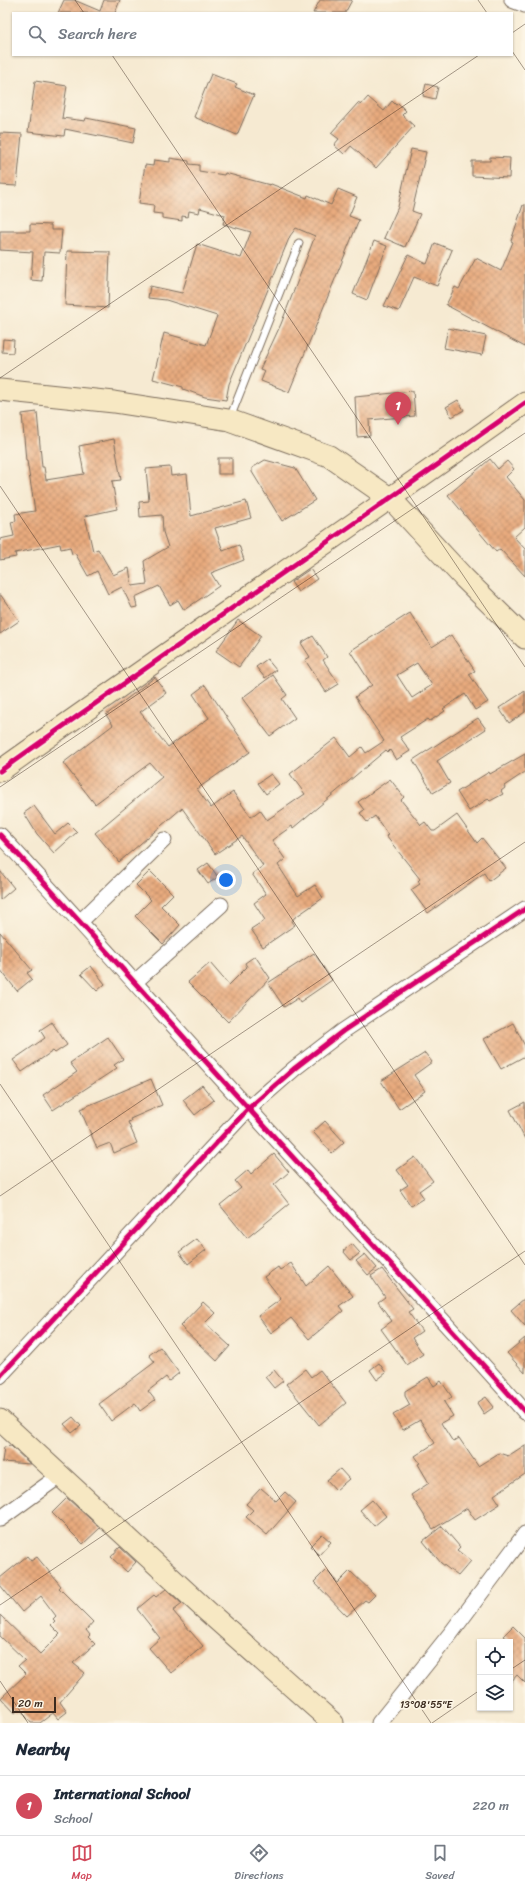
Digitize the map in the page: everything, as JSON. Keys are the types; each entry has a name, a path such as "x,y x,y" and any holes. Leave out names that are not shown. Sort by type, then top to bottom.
{"street":[{"path":"512,0 525,5"},
{"path":"0,390 114,402 229,420 329,456 390,499 464,578 525,638"},
{"path":"0,771 525,403"},
{"path":"0,835 81,921 248,1109 374,1244 525,1412"},
{"path":"81,921 164,840"},
{"path":"135,982 221,905"},
{"path":"0,1376 248,1109 295,1068 343,1031 525,909"},
{"path":"0,1420 62,1474 207,1611 333,1723"},
{"path":"0,1519 62,1474"},
{"path":"379,1723 451,1633 525,1534"}],"lane":[{"path":"229,420 299,243"}],"building":[{"path":"64,0 74,0 100,11 104,0 120,0 115,12 58,12"},
{"path":"320,0 352,0 346,12 314,12"},
{"path":"211,74 237,84 235,87 254,95 237,135 194,117"},
{"path":"35,81 67,86 62,118 85,121 86,118 136,128 133,143 65,129 64,136 28,132"},
{"path":"426,84 438,87 435,99 423,96"},
{"path":"368,97 384,111 392,101 396,105 398,103 406,111 402,115 414,126 376,168 351,146 344,154 334,145 339,139 331,133 358,103 361,105"},
{"path":"0,133 22,134 17,186 0,185"},
{"path":"411,149 426,152 412,211 420,214 405,247 384,238 398,207"},
{"path":"490,157 510,158 509,178 472,176 472,161 490,161"},
{"path":"170,158 189,161 189,164 199,165 199,171 224,175 225,173 270,185 271,184 307,198 308,195 331,205 338,189 357,197 349,216 359,220 289,392 261,381 265,371 260,369 281,324 315,236 296,228 290,236 229,384 226,400 205,397 183,389 183,387 153,379 164,333 206,345 217,316 166,300 148,298 150,286 182,293 197,244 241,258 251,232 223,224 225,215 200,208 199,213 189,211 188,217 182,216 182,221 162,218 162,214 153,213 154,205 139,203 145,165 153,166 154,160 170,162"},
{"path":"523,205 525,205 525,347 446,305 455,287 459,289 476,258 501,271 513,242 511,241"},
{"path":"30,224 51,225 51,230 62,230 60,253 44,252 42,281 31,280 33,252 0,250 0,231 30,231"},
{"path":"374,241 387,246 367,300 353,294"},
{"path":"435,243 452,250 437,286 414,277 399,311 384,306 408,255 427,264"},
{"path":"67,251 110,252 108,308 65,305"},
{"path":"448,328 486,336 482,355 444,348"},
{"path":"3,339 14,340 13,353 2,352"},
{"path":"413,391 415,416 369,420 370,436 357,437 355,397"},
{"path":"458,400 464,410 452,417 446,407"},
{"path":"37,412 42,467 44,467 46,480 84,474 79,446 114,439 121,480 112,481 117,509 85,516 93,551 98,549 113,575 129,568 132,586 147,584 144,561 168,547 163,532 162,515 140,517 139,502 149,501 146,469 170,467 171,476 187,474 191,516 246,501 251,518 215,528 223,551 239,545 244,560 211,573 219,586 184,610 178,600 170,605 159,586 135,597 137,607 132,608 122,587 108,594 97,571 88,576 75,553 72,554 70,547 61,549 60,544 15,553 16,557 0,560 0,539 14,536 11,522 16,521 15,514 35,511 26,461 22,414"},
{"path":"218,458 232,458 232,474 218,474"},
{"path":"490,459 498,469 507,461 514,469 506,477 525,500 525,527 514,537 525,549 525,576 500,549 496,552 448,495"},
{"path":"265,460 295,468 315,500 282,521 252,472 252,468"},
{"path":"310,569 317,579 298,592 291,582"},
{"path":"0,594 19,621 0,634"},
{"path":"410,613 432,647 451,635 475,671 469,674 488,702 475,710 465,694 443,709 445,711 430,721 428,719 400,737 410,751 396,760 390,750 388,752 386,750 293,828 292,826 272,840 285,859 278,865 298,896 315,885 323,898 294,918 292,921 295,925 263,947 251,929 265,920 254,903 266,894 252,874 263,866 242,836 215,854 182,808 119,862 95,833 162,777 150,763 95,804 63,763 113,725 106,715 155,677 166,693 140,712 168,747 209,718 193,694 205,685 250,752 197,789 211,808 233,792 251,817 260,810 267,820 305,794 290,774 336,738 350,757 362,747 366,753 384,741 355,697 372,685 350,651","holes":["417,663 432,685 412,698 397,675"]},
{"path":"238,620 261,636 239,667 216,651"},
{"path":"313,636 327,657 323,660 339,684 326,692 305,660 310,657 301,643"},
{"path":"267,659 276,670 265,678 256,667"},
{"path":"273,675 287,695 282,699 295,718 270,736 242,698"},
{"path":"525,691 525,712 509,723 499,708"},
{"path":"478,718 486,729 437,761 450,783 433,793 413,760"},
{"path":"525,754 525,772 504,786 505,788 501,791 503,794 490,801 488,799 469,811 457,792 489,772 490,774"},
{"path":"271,774 279,784 266,794 258,783"},
{"path":"390,779 404,797 401,800 421,825 425,822 432,831 435,831 457,815 477,843 482,838 506,868 489,881 484,873 428,913 411,890 420,884 418,881 420,879 386,836 388,835 375,816 367,822 360,813 364,810 358,802"},
{"path":"34,806 55,834 68,823 77,832 54,853 37,834 24,813"},
{"path":"208,863 218,877 208,884 198,870"},
{"path":"0,871 14,888 0,900"},
{"path":"150,871 173,894 161,906 180,925 163,944 135,916 151,900 136,885"},
{"path":"0,932 32,970 27,973 32,979 17,991 0,969"},
{"path":"314,953 332,980 300,1002 298,998 284,1007 268,983"},
{"path":"255,956 270,978 228,1022 188,982 210,963 229,985 247,967 245,963"},
{"path":"91,966 105,984 97,991 81,974"},
{"path":"52,1022 67,1045 55,1053 53,1051 22,1072 13,1060 45,1038 40,1030"},
{"path":"513,1023 525,1046 525,1056 501,1069 484,1039"},
{"path":"108,1037 123,1059 114,1065 117,1068 53,1110 43,1095 77,1072 70,1063"},
{"path":"425,1053 432,1062 414,1075 425,1091 399,1109 381,1081"},
{"path":"151,1079 162,1105 130,1119 131,1121 128,1122 137,1143 114,1153 110,1143 97,1148 80,1109"},
{"path":"202,1085 214,1100 195,1115 183,1100"},
{"path":"525,1102 525,1139 510,1110"},
{"path":"325,1121 344,1142 332,1153 313,1132"},
{"path":"274,1154 289,1172 274,1185 289,1204 247,1238 220,1205 241,1188 235,1181 248,1170 251,1174"},
{"path":"415,1157 433,1181 419,1191 424,1198 411,1206 400,1190 408,1185 397,1170"},
{"path":"197,1239 206,1250 188,1264 179,1252"},
{"path":"352,1244 360,1253 351,1260 343,1251"},
{"path":"365,1254 377,1268 368,1275 356,1261"},
{"path":"291,1263 306,1286 329,1266 353,1296 339,1306 343,1311 309,1339 291,1318 271,1333 258,1316 281,1299 264,1277 278,1267 280,1270"},
{"path":"382,1269 413,1309 408,1312 422,1331 412,1338 423,1354 407,1365 381,1329 392,1321 378,1302 385,1297 371,1276"},
{"path":"525,1298 525,1326 511,1310"},
{"path":"203,1302 215,1313 205,1323 230,1346 217,1361 180,1326"},
{"path":"525,1338 525,1373 507,1353"},
{"path":"160,1347 179,1373 169,1381 166,1377 148,1391 155,1400 140,1411 135,1403 111,1421 99,1404 155,1362 149,1355"},
{"path":"379,1363 386,1373 377,1380 370,1370"},
{"path":"305,1369 311,1377 320,1370 346,1403 319,1425 286,1384"},
{"path":"274,1370 283,1381 274,1388 265,1377"},
{"path":"428,1377 434,1386 441,1381 452,1397 444,1402 453,1416 441,1423 453,1442 459,1438 478,1466 499,1453 508,1456 525,1445 525,1474 494,1495 500,1504 475,1520 467,1508 433,1529 411,1495 429,1483 418,1464 420,1463 415,1456 435,1443 420,1420 403,1430 393,1415 410,1405 405,1396 405,1391"},
{"path":"486,1397 494,1407 484,1414 477,1403"},
{"path":"73,1417 81,1426 72,1433 64,1424"},
{"path":"11,1446 30,1464 2,1462 4,1447"},
{"path":"340,1469 349,1479 336,1490 327,1480"},
{"path":"261,1488 276,1501 285,1492 296,1502 267,1535 246,1517 253,1510 246,1504"},
{"path":"67,1498 100,1528 83,1544 52,1513"},
{"path":"372,1500 386,1516 374,1526 360,1510"},
{"path":"442,1526 460,1547 457,1550 471,1561 458,1576 441,1563 423,1541"},
{"path":"322,1534 331,1542 319,1555 310,1546"},
{"path":"120,1547 136,1562 127,1572 111,1557"},
{"path":"27,1556 31,1561 37,1557 61,1586 59,1588 93,1622 86,1630 90,1635 88,1637 95,1644 73,1663 85,1673 60,1702 67,1712 58,1719 53,1713 40,1723 31,1723 20,1709 15,1713 1,1698 26,1674 18,1666 25,1660 0,1636 0,1615 40,1654 60,1634 51,1625 55,1621 53,1619 56,1616 41,1596 22,1612 0,1585 0,1578"},
{"path":"326,1570 338,1583 350,1571 375,1595 368,1602 365,1600 347,1616 314,1582"},
{"path":"166,1589 182,1604 173,1611 203,1646 171,1673 149,1648 160,1638 137,1609 154,1595 156,1597"},
{"path":"513,1626 525,1638 525,1683 517,1675 513,1680 513,1639 506,1639 503,1636"}],"cycle path":[{"path":"0,771 525,403"},
{"path":"0,835 525,1412"},
{"path":"0,1376 248,1109 295,1068 343,1031 525,909"}],"place":[{"name":"International School","path":"398,425"}]}
